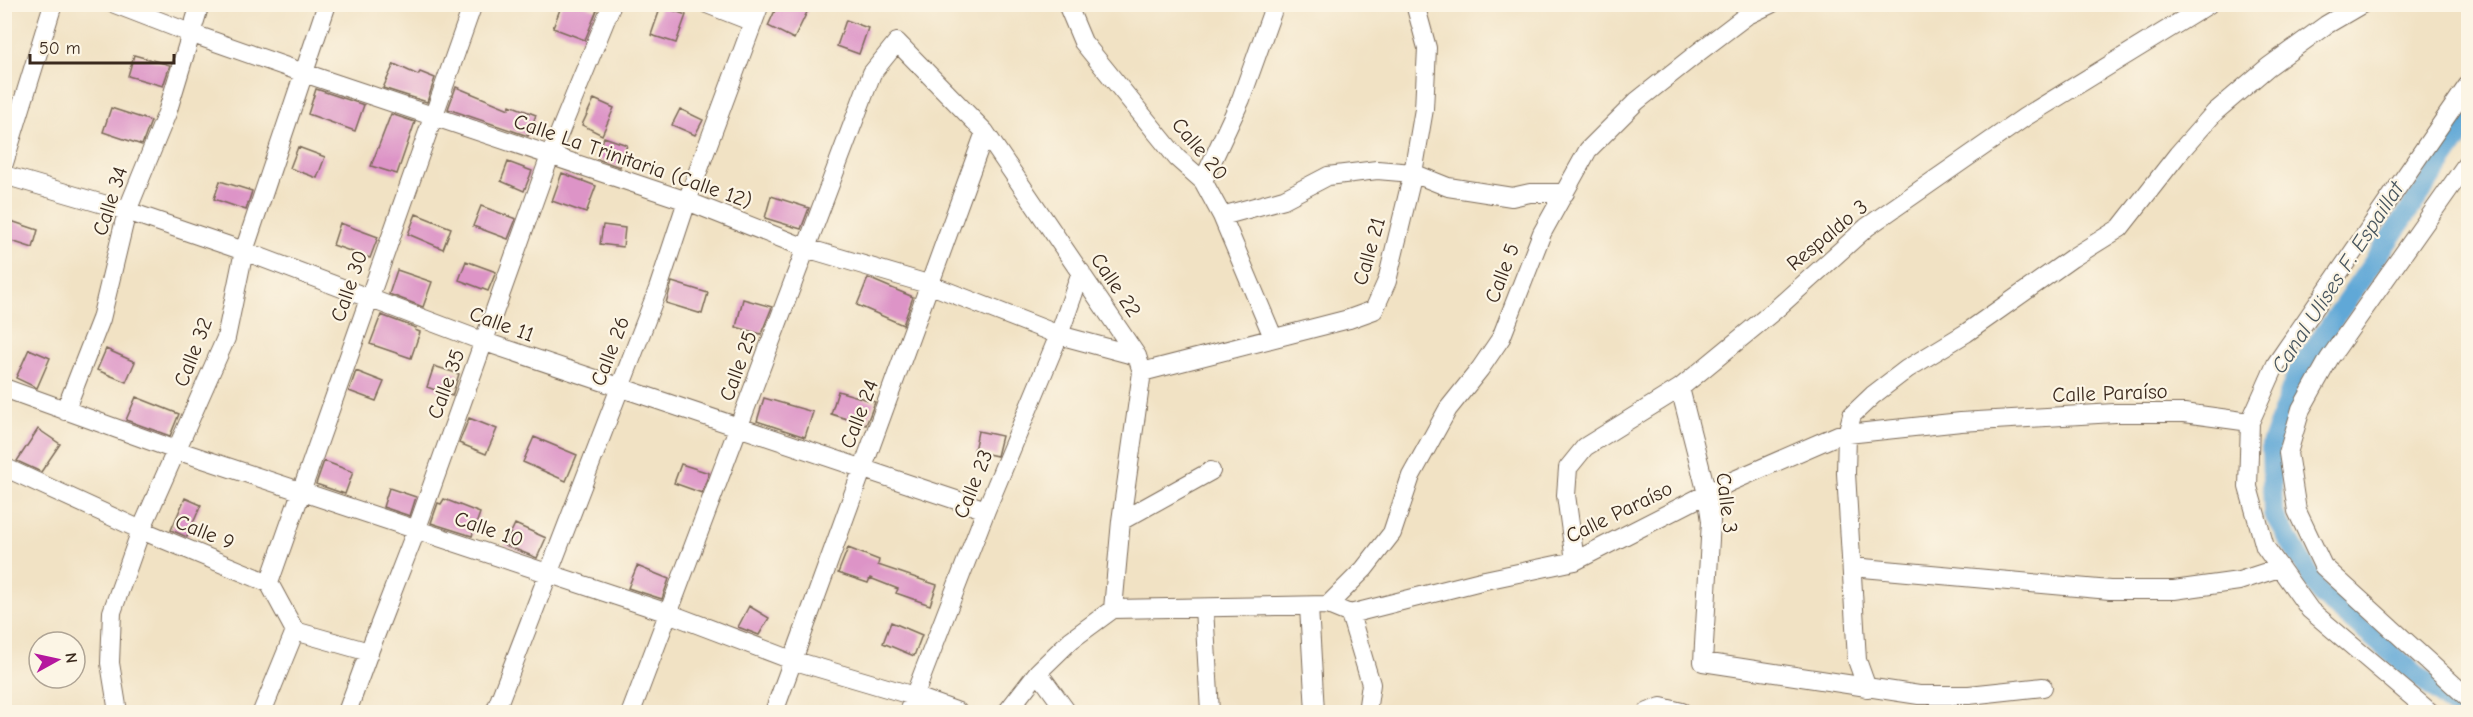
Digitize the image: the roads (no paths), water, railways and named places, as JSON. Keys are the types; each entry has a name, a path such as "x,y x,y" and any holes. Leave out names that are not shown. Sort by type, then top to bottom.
{"street":[{"path":"4,163 53,4"},
{"name":"Calle La Trinitaria (Calle 12)","path":"115,4 304,73 687,201 806,248 931,285 1140,364"},
{"name":"Calle 34","path":"65,411 101,319 127,211 167,113 200,4"},
{"name":"Calle 32","path":"118,712 110,663 112,612 141,530 226,338 244,251 327,4"},
{"name":"Calle 30","path":"269,583 472,4"},
{"name":"Calle 35","path":"347,712 485,342 550,156 612,4"},
{"path":"707,4 753,22"},
{"name":"Calle 26","path":"495,712 658,289 687,201 760,4"},
{"name":"Calle 20","path":"1067,4 1083,42 1177,158 1203,181 1222,216 1273,337"},
{"path":"1203,181 1241,99 1275,4"},
{"name":"Calle 21","path":"1140,364 1273,337 1349,319 1374,310 1387,280 1413,173 1424,109 1427,48 1415,4"},
{"name":"Calle 5","path":"1329,605 1364,569 1392,533 1411,477 1448,409 1501,338 1542,233 1588,150 1637,101 1746,16 1771,4"},
{"name":"Respaldo 3","path":"1575,561 1566,495 1568,468 1585,447 1680,388 1775,310 1867,227 2025,117 2209,4"},
{"path":"2043,687 1958,704 1919,695 1867,688 1857,660 1851,567 1846,473 1847,435 1852,414 1907,369 1966,333 2072,258 2120,228 2178,154 2215,112 2338,10 2362,4"},
{"name":"Calle 22","path":"897,42 985,132 1081,272 1140,364"},
{"name":"Calle 25","path":"631,712 872,73 897,42"},
{"path":"2430,712 2310,610 2265,547 2248,487 2250,422 2276,364 2469,85"},
{"name":"Calle 24","path":"774,712 985,132"},
{"path":"2469,162 2329,359 2301,409 2288,453 2297,511 2323,566 2469,698"},
{"path":"1222,216 1284,199 1328,176 1377,170 1413,173 1448,187 1512,196 1530,193 1565,193"},
{"name":"Calle 11","path":"4,174 127,211 244,251 485,342 986,510"},
{"name":"Calle 23","path":"911,704 986,510 1059,335 1081,272"},
{"path":"1113,609 1120,521 1140,364"},
{"name":"Calle 10","path":"4,388 176,450 668,613 911,704 958,712"},
{"name":"Calle 3","path":"1680,388 1707,494 1711,521 1703,662 1867,688"},
{"name":"Calle Paraíso","path":"1350,614 1485,580 1575,561 1707,494 1838,435 1961,422 2115,413 2184,413 2250,422"},
{"name":"Calle 9","path":"4,467 141,530 269,583"},
{"path":"1120,521 1212,471"},
{"path":"1851,567 2110,590 2174,590 2239,581 2279,568"},
{"path":"269,583 294,631 369,652"},
{"path":"1007,712 1038,672 1071,640 1113,609 1329,605 1350,614 1371,684 1367,712"},
{"path":"1309,607 1315,712"},
{"path":"1204,608 1210,712"},
{"path":"262,712 294,631"},
{"path":"1038,672 1067,712"},
{"path":"1655,710 1682,712"}],"waterway":[{"name":"Canal Ulises F. Espaillat","path":"2461,712 2321,594 2273,513 2271,445 2297,373 2468,125"}]}
